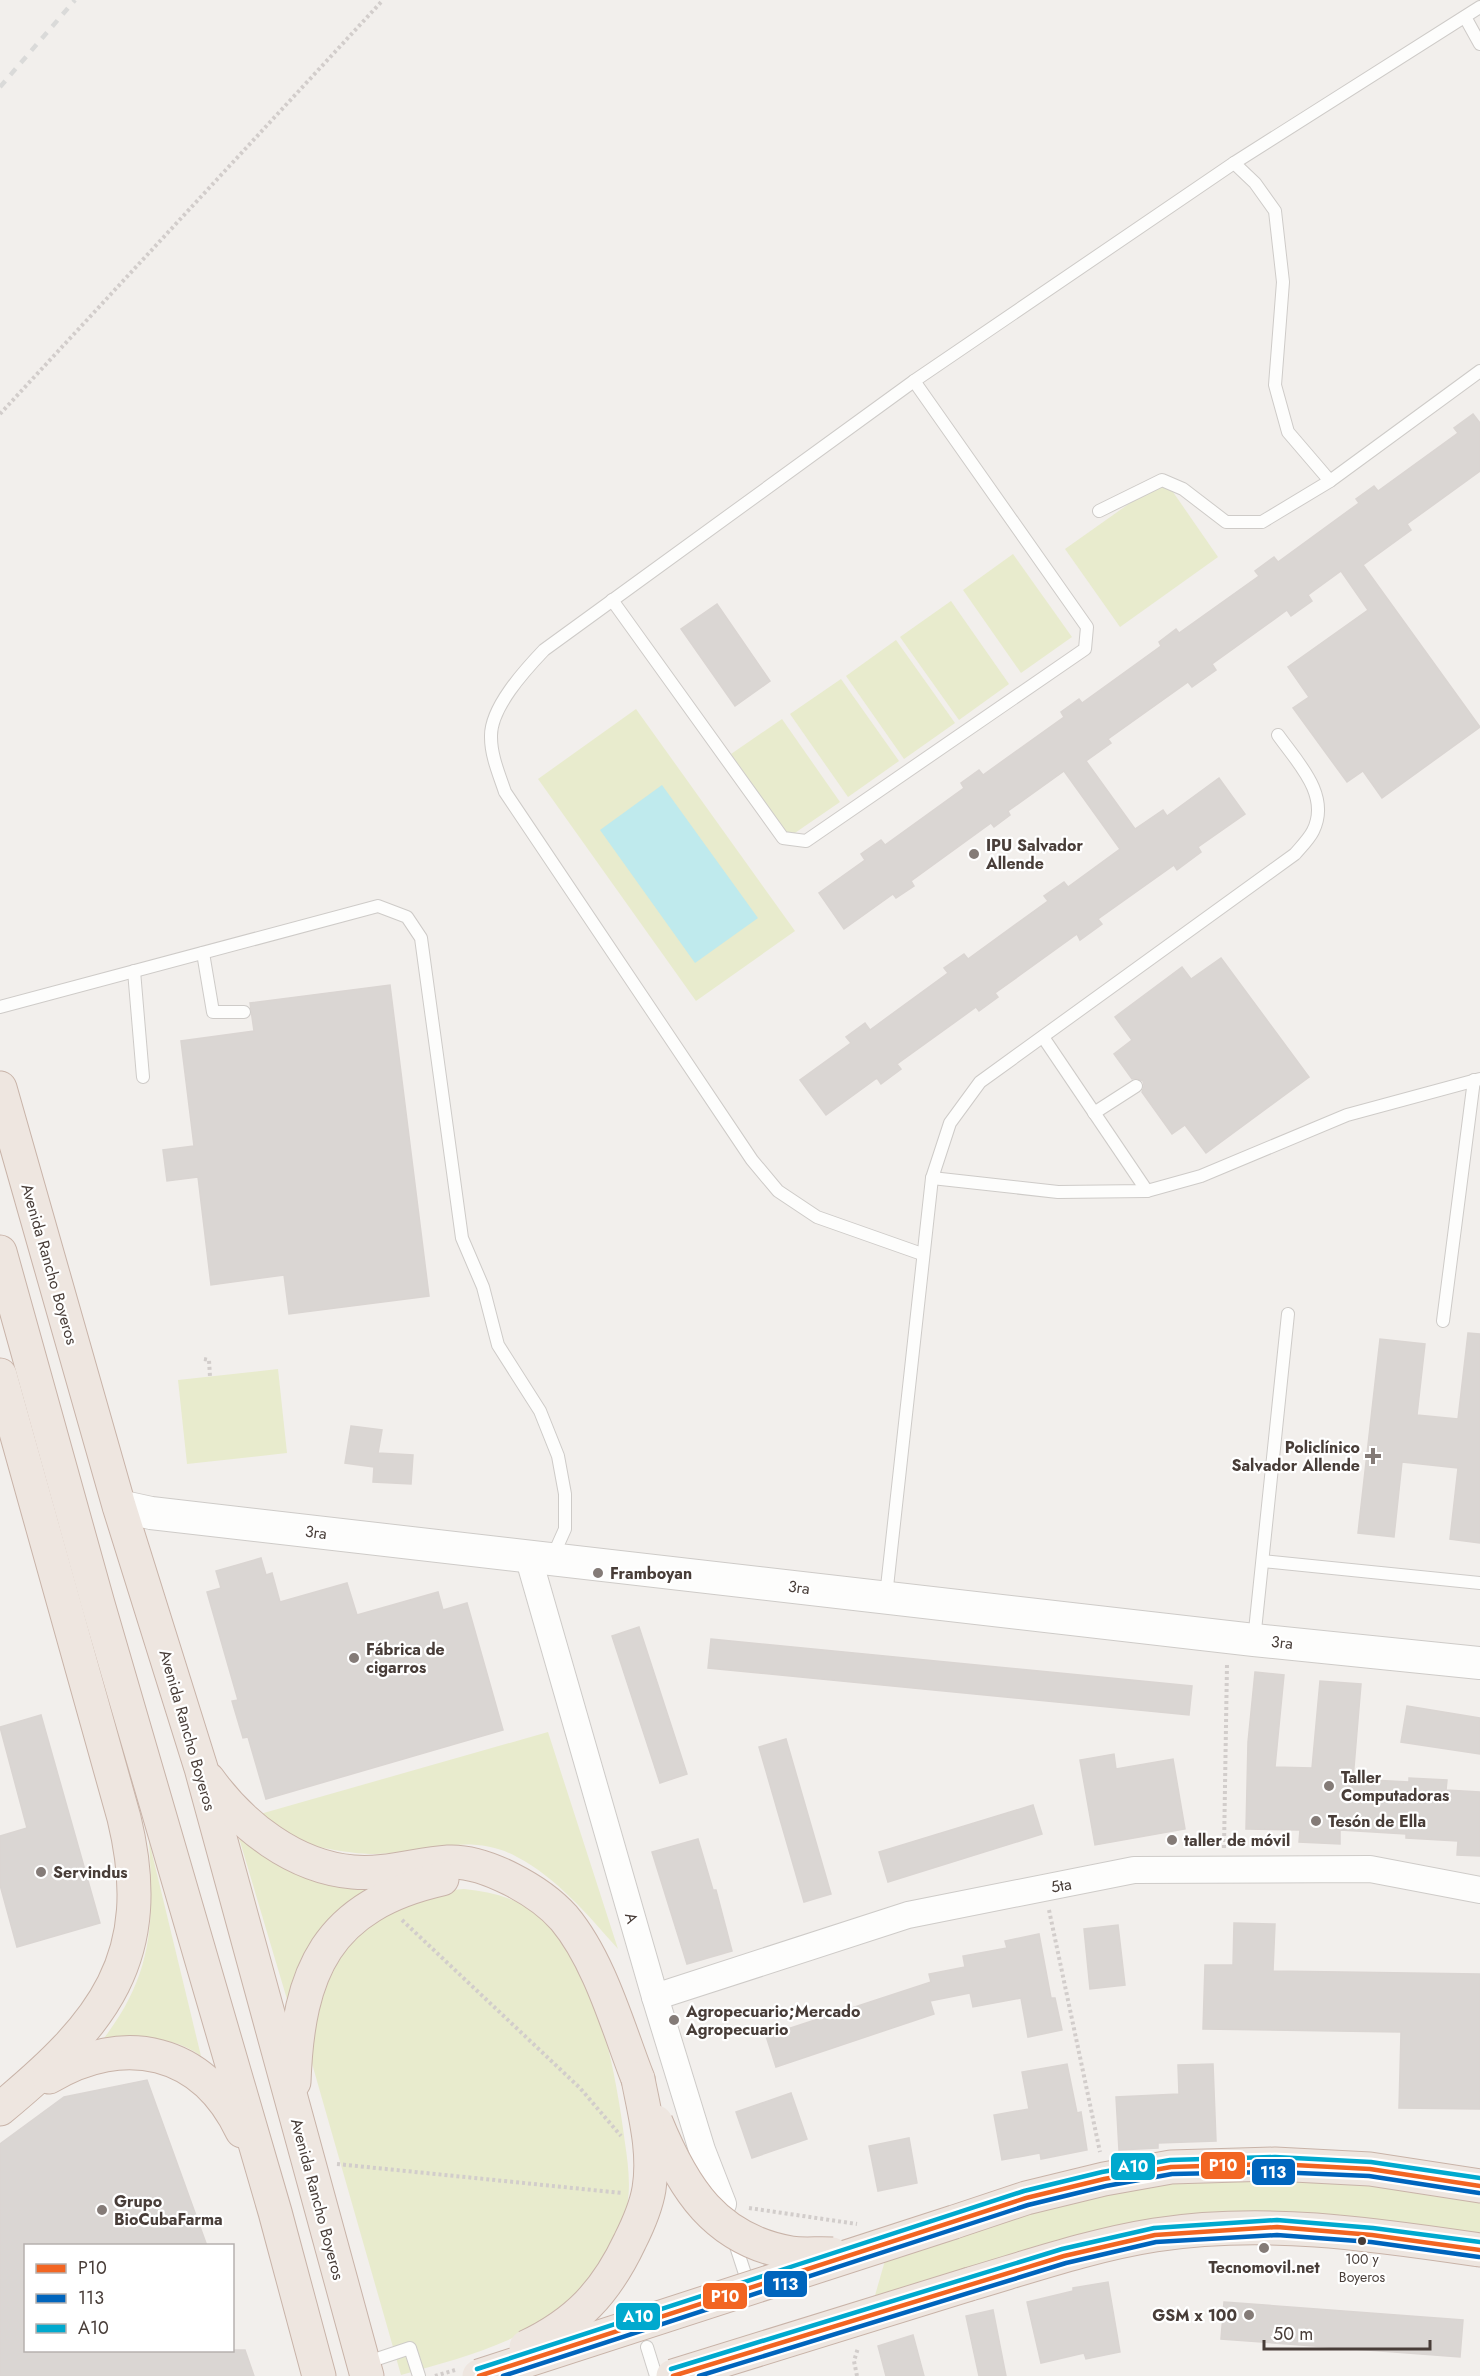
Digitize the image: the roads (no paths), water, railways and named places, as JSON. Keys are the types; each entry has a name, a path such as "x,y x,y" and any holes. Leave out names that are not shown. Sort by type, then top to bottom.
{"highway":[{"name":"Avenida Rancho Boyeros","path":"0,1088 119,1506 201,1768 316,2155 365,2370"},
{"path":"0,1252 98,1604 275,2212 319,2376"},
{"path":"0,1375 124,1818 132,1852 135,1892 132,1933 124,1963 105,2000 86,2027 63,2053 7,2103"},
{"path":"201,1768 246,1822 283,1848 321,1866 355,1872 458,1862 492,1870 517,1883 563,1917 575,1932 598,1976 666,2149 682,2178 712,2216 740,2236 765,2246 792,2253 954,2222 1037,2195 1104,2178 1172,2167 1275,2164 1370,2169 1480,2186"},
{"path":"316,2155 295,2107 294,2072 300,2019 313,1975 331,1940 347,1923 381,1900 417,1885 442,1879 461,1878 517,1883"},
{"path":"7,2103 57,2072 87,2058 118,2051 140,2051 178,2064 201,2078 215,2091 238,2122 275,2212"},
{"path":"466,2376 535,2343 578,2316 612,2276 640,2221 649,2189 649,2137 638,2079"},
{"path":"673,2376 1064,2256 1155,2235 1277,2227 1372,2235 1480,2250"},
{"path":"479,2376 861,2240"}],"street":[{"name":"3ra","path":"119,1506 151,1513 1241,1638 1480,1663"},
{"name":"A","path":"540,1557 655,1997 705,2159 723,2204"},
{"name":"5ta","path":"655,1997 908,1915 1134,1870 1370,1869 1480,1890"}],"lane":[{"path":"922,1254 817,1216 778,1191 752,1160 505,792 495,762 490,735 499,710 517,679 544,651 914,381 1234,163 1480,7"},
{"path":"1465,17 1480,44"},
{"path":"1234,163 1255,183 1275,211 1282,282 1275,385 1288,432 1330,481"},
{"path":"1099,511 1162,480 1183,489 1226,522 1262,522 1330,481 1480,371"},
{"path":"612,600 783,838 806,841 1085,649 1087,627 914,381"},
{"path":"886,1597 932,1178 950,1123 980,1082 1295,854 1313,831 1319,808 1314,787 1278,735"},
{"path":"0,1007 378,906 407,917 421,938 462,1238 483,1287 498,1345 540,1410 558,1455 565,1494 566,1529 540,1557"},
{"path":"203,953 213,1012 244,1012"},
{"path":"134,971 143,1077"},
{"path":"1042,1037 1147,1191"},
{"path":"932,1178 1058,1192 1147,1191 1201,1176 1347,1115 1477,1079 1443,1321"},
{"path":"1094,1113 1136,1086"},
{"path":"1241,1638 1263,1561 1288,1314"},
{"path":"1263,1561 1480,1583"},
{"name":"A","path":"723,2204 746,2277"},
{"path":"647,2347 656,2376"},
{"path":"365,2370 410,2348 419,2376"}],"water":[{"path":"662,785 758,918 695,963 600,830"}],"railway":[{"path":"0,87 75,0"}],"place":[{"name":"IPU Salvador Allende","path":"974,854"},
{"name":"Policlínico Salvador Allende","path":"1373,1456"},
{"name":"Framboyan","path":"598,1573"},
{"name":"Fábrica de cigarros","path":"354,1658"},
{"name":"Taller Computadoras","path":"1329,1786"},
{"name":"Tesón de Ella","path":"1316,1821"},
{"name":"taller de móvil","path":"1172,1840"},
{"name":"Servindus","path":"41,1872"},
{"name":"Agropecuario;Mercado Agropecuario","path":"674,2020"},
{"name":"Grupo BioCubaFarma","path":"102,2210"},
{"name":"100 y Boyeros","path":"1362,2241"},
{"name":"Tecnomovil.net","path":"1264,2248"},
{"name":"GSM x 100","path":"1249,2315"}]}
